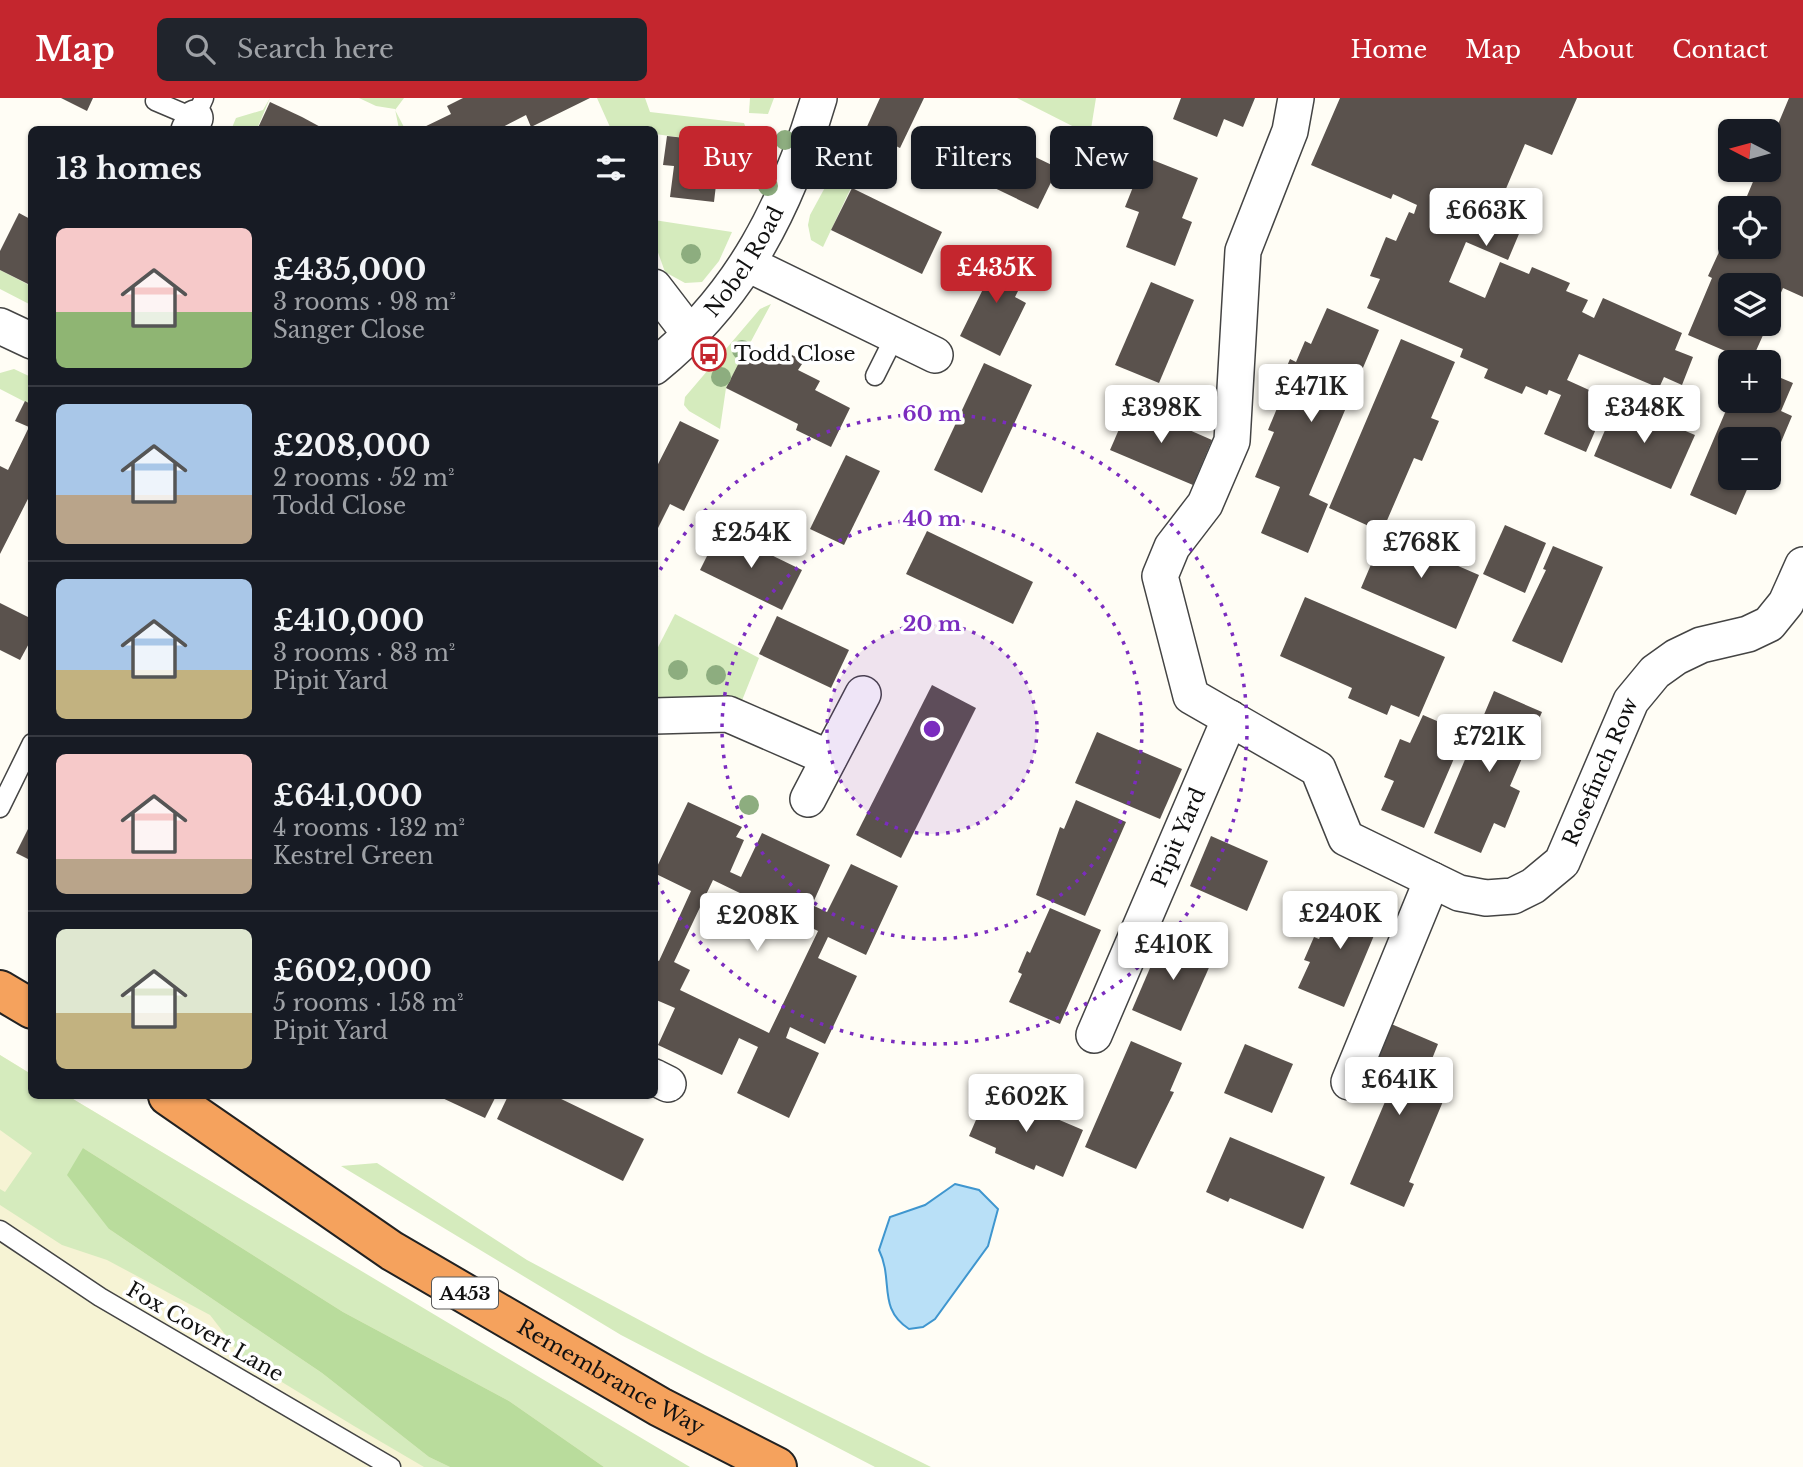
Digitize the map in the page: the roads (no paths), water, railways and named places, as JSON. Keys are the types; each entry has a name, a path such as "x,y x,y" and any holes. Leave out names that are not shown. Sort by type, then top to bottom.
{"highway":[{"path":"0,990 28,1007"},
{"name":"Remembrance Way","path":"171,1099 392,1251 660,1407 777,1467"}],"street":[{"name":"Nobel Road","path":"658,364 690,334 748,264 771,227 789,185 819,98"},
{"name":"Rosefinch Row","path":"1296,98 1290,131 1243,251 1232,442 1205,504 1172,547 1160,576 1191,696 1318,769 1346,838 1459,894 1486,898 1513,896 1533,886 1562,862 1631,701 1654,672 1701,645 1748,634 1769,624 1786,603 1803,565"},
{"path":"748,264 935,355"},
{"path":"658,292 690,334"},
{"path":"0,326 28,339"},
{"path":"808,799 863,694"},
{"path":"658,716 728,714 829,758"},
{"name":"Pipit Yard","path":"1094,1035 1230,718"},
{"path":"1349,1082 1432,880"}],"lane":[{"path":"155,101 196,115"},
{"path":"875,376 895,336"},
{"path":"0,808 28,751"},
{"name":"Fox Covert Lane","path":"0,1230 100,1297 391,1467"}],"water":[{"path":"955,1184 979,1190 998,1209 988,1246 935,1319 923,1327 909,1329 899,1321 889,1303 886,1272 879,1250 890,1217 925,1205"}],"place":[{"name":"Todd Close","path":"709,354"}]}
